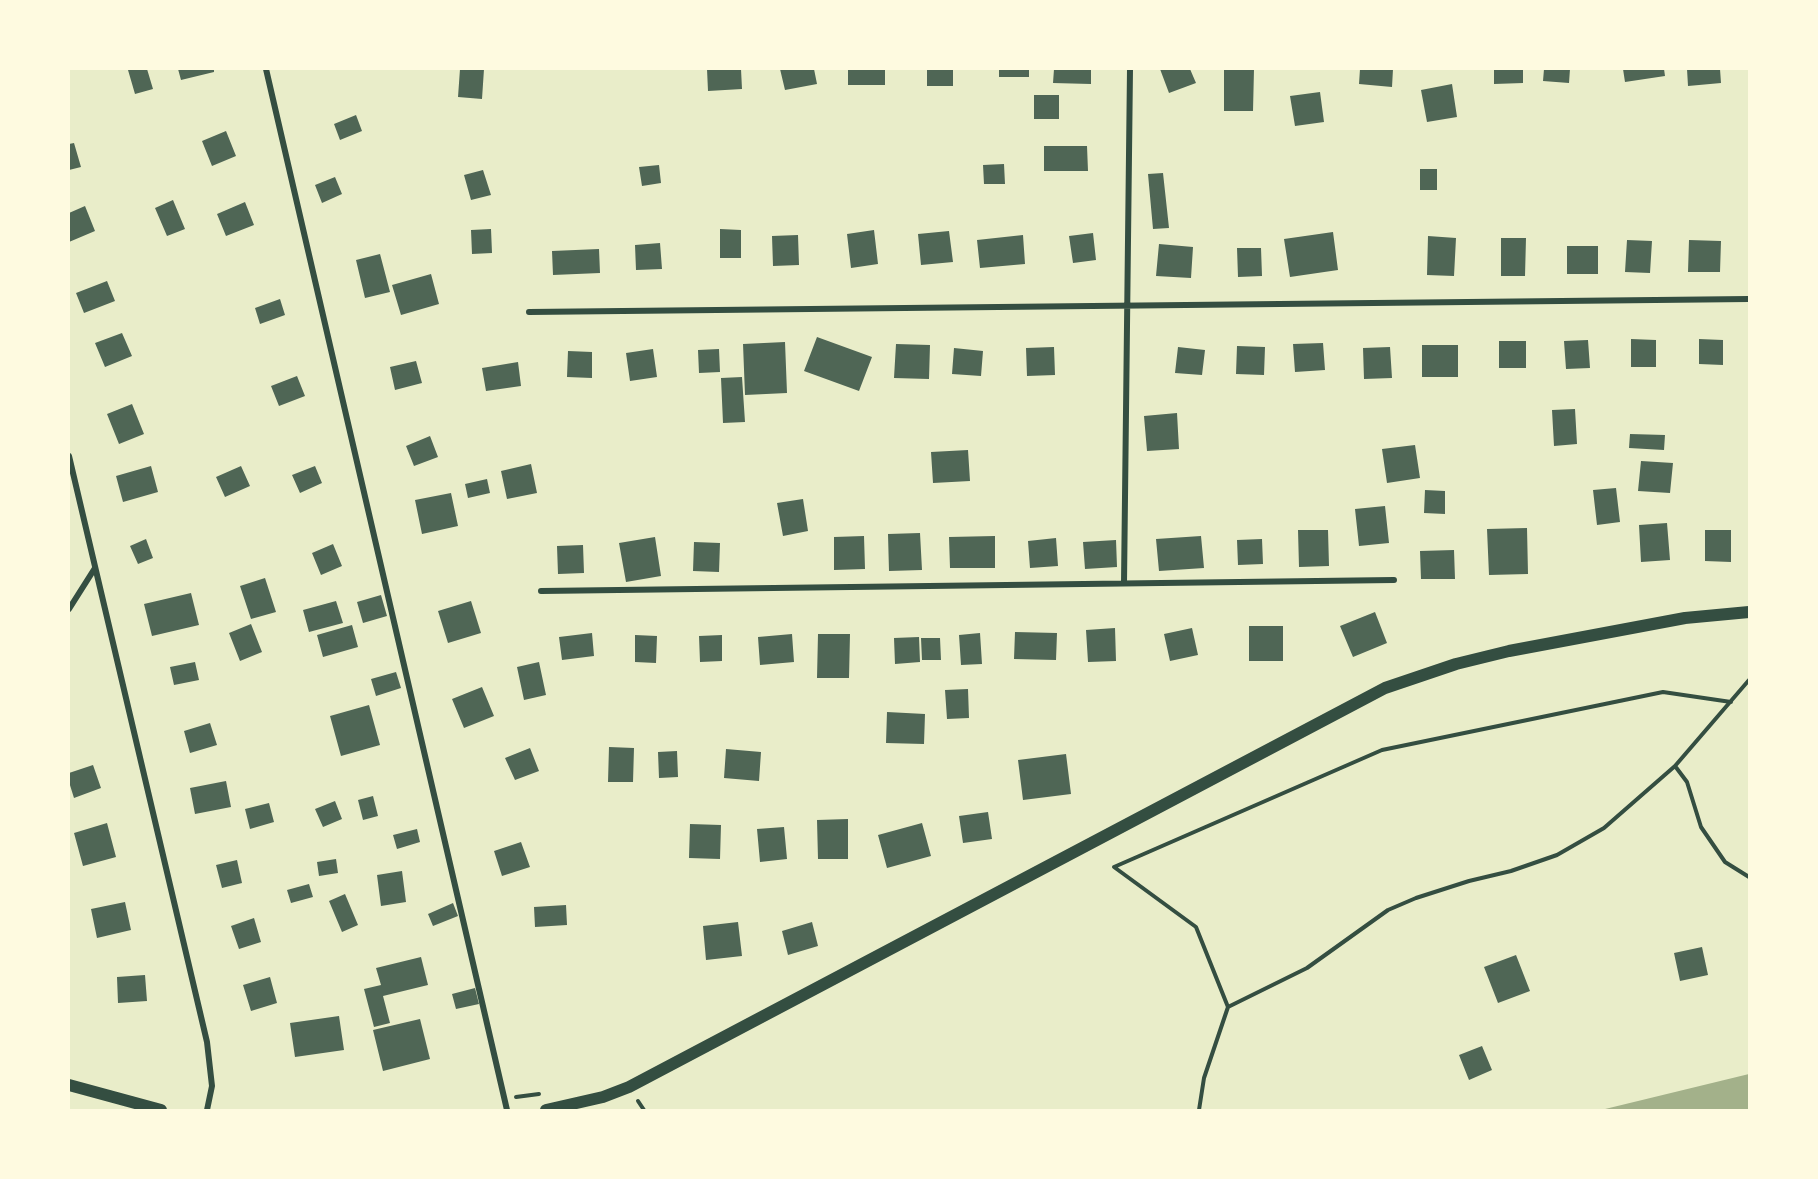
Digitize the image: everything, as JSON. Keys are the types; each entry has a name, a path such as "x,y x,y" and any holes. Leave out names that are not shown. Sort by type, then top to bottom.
{"main road":[{"path":"546,1110 603,1097 629,1087 1385,688 1456,664 1509,651 1685,618 1749,612"},
{"path":"69,1085 161,1110"}],"street":[{"path":"266,69 507,1110"},
{"path":"1124,583 1130,69"},
{"path":"529,312 1749,299"},
{"path":"69,456 207,1042 212,1086 207,1110"},
{"path":"69,609 95,568"},
{"path":"541,591 1394,580"}],"path":[{"path":"1228,1007 1307,968 1388,910 1416,898 1469,881 1511,871 1557,855 1604,828 1675,766 1749,680"},
{"path":"1199,1110 1204,1078 1228,1007 1196,927 1114,867 1382,750 1663,692 1731,702"},
{"path":"1675,766 1687,782 1701,827 1725,862 1749,878"}],"shaded area":[{"path":"1749,1074 1749,1110 1601,1110"}],"building":[{"path":"147,69 153,89 135,94 128,70"},
{"path":"178,69 214,69 214,72 181,80"},
{"path":"460,69 484,69 482,99 458,97"},
{"path":"707,69 741,69 742,89 708,91"},
{"path":"780,69 814,69 817,84 785,90"},
{"path":"848,69 885,69 885,85 848,85"},
{"path":"927,69 953,69 953,86 927,86"},
{"path":"999,69 1029,69 1029,77 999,77"},
{"path":"1054,69 1091,69 1091,84 1053,83"},
{"path":"1160,69 1190,69 1196,83 1169,93"},
{"path":"1224,69 1254,69 1253,111 1224,111"},
{"path":"1360,69 1393,69 1392,87 1359,84"},
{"path":"1494,69 1523,69 1523,83 1494,84"},
{"path":"1544,69 1570,69 1569,83 1543,81"},
{"path":"1623,69 1664,69 1665,76 1625,82"},
{"path":"1687,69 1720,69 1721,83 1688,86"},
{"path":"1452,84 1457,117 1427,122 1421,90"},
{"path":"1320,92 1324,122 1295,126 1290,96"},
{"path":"1034,95 1059,95 1059,119 1034,119"},
{"path":"356,115 362,131 340,140 334,124"},
{"path":"226,131 236,156 212,166 202,141"},
{"path":"74,143 81,167 69,170 69,144"},
{"path":"1044,146 1087,146 1088,171 1044,171"},
{"path":"1004,164 1005,184 984,184 983,165"},
{"path":"659,165 661,183 642,186 639,167"},
{"path":"1420,169 1437,169 1437,190 1420,190"},
{"path":"483,170 491,195 471,200 464,175"},
{"path":"1163,173 1169,228 1153,229 1148,174"},
{"path":"335,177 342,194 322,203 315,185"},
{"path":"173,200 185,229 167,236 155,208"},
{"path":"245,202 254,225 226,236 217,214"},
{"path":"85,206 95,231 69,242 69,213"},
{"path":"491,229 492,253 472,254 471,230"},
{"path":"720,229 741,230 741,258 720,258"},
{"path":"874,230 878,264 851,268 847,234"},
{"path":"949,231 953,262 921,265 918,234"},
{"path":"1333,232 1338,270 1290,277 1284,239"},
{"path":"1093,233 1096,260 1073,263 1069,236"},
{"path":"798,235 799,265 773,266 772,236"},
{"path":"1023,235 1025,264 980,268 977,240"},
{"path":"1428,236 1456,238 1454,276 1427,275"},
{"path":"1501,238 1526,238 1525,276 1501,276"},
{"path":"1627,240 1652,241 1650,273 1625,272"},
{"path":"1689,240 1721,241 1720,272 1688,272"},
{"path":"660,243 662,269 636,270 635,245"},
{"path":"1159,244 1193,247 1191,278 1156,276"},
{"path":"1567,246 1598,246 1598,274 1567,274"},
{"path":"1237,248 1261,248 1262,276 1238,277"},
{"path":"599,249 600,273 553,275 552,251"},
{"path":"380,254 390,292 365,298 356,260"},
{"path":"431,274 439,304 401,315 392,285"},
{"path":"107,281 115,301 84,313 76,293"},
{"path":"280,299 285,315 260,324 255,308"},
{"path":"122,333 132,356 105,367 95,343"},
{"path":"817,337 872,357 859,391 804,371"},
{"path":"1631,339 1656,340 1656,367 1631,367"},
{"path":"1699,339 1723,340 1723,365 1699,364"},
{"path":"1588,340 1590,368 1566,369 1564,341"},
{"path":"1499,341 1526,341 1526,368 1499,368"},
{"path":"785,342 787,393 745,395 743,344"},
{"path":"1323,343 1325,370 1295,372 1293,344"},
{"path":"896,344 930,345 929,379 894,378"},
{"path":"1422,345 1458,345 1458,377 1422,377"},
{"path":"1237,346 1265,347 1264,375 1236,374"},
{"path":"1054,347 1055,375 1027,376 1026,348"},
{"path":"1178,347 1205,350 1202,375 1175,373"},
{"path":"1390,347 1392,378 1364,379 1363,348"},
{"path":"954,348 983,351 981,376 952,374"},
{"path":"653,349 657,377 630,381 626,353"},
{"path":"719,349 720,372 699,373 698,350"},
{"path":"568,351 592,352 592,378 567,377"},
{"path":"416,361 422,383 395,390 390,367"},
{"path":"518,362 521,386 486,391 482,368"},
{"path":"297,376 305,396 279,406 271,386"},
{"path":"742,377 745,422 723,423 721,378"},
{"path":"132,404 144,434 119,444 107,414"},
{"path":"1575,409 1577,444 1554,446 1552,410"},
{"path":"1177,413 1179,449 1147,451 1144,416"},
{"path":"1630,434 1665,435 1664,450 1629,448"},
{"path":"430,436 438,457 414,466 406,446"},
{"path":"1415,445 1420,478 1387,483 1382,449"},
{"path":"968,450 970,481 933,483 931,452"},
{"path":"1641,461 1673,463 1670,493 1638,491"},
{"path":"531,464 537,493 507,499 501,471"},
{"path":"151,466 158,492 123,502 116,476"},
{"path":"241,466 250,486 225,497 216,477"},
{"path":"315,466 322,483 300,493 292,475"},
{"path":"487,479 490,493 468,498 465,484"},
{"path":"1616,488 1620,522 1597,525 1593,490"},
{"path":"1425,490 1445,491 1445,514 1424,513"},
{"path":"451,493 458,526 422,534 415,500"},
{"path":"803,499 808,531 783,536 777,503"},
{"path":"1385,506 1389,543 1359,546 1355,509"},
{"path":"1667,523 1670,560 1641,562 1639,525"},
{"path":"1527,528 1528,574 1489,575 1487,529"},
{"path":"1298,530 1328,530 1329,566 1299,567"},
{"path":"1705,530 1731,530 1731,562 1705,561"},
{"path":"920,533 922,570 889,571 888,534"},
{"path":"864,536 865,569 834,570 834,537"},
{"path":"995,536 995,568 950,568 949,537"},
{"path":"1201,536 1204,568 1159,571 1156,539"},
{"path":"655,537 661,576 626,582 619,543"},
{"path":"1056,538 1058,566 1030,568 1028,541"},
{"path":"146,539 153,558 138,564 130,546"},
{"path":"1262,539 1263,564 1238,565 1237,540"},
{"path":"1116,540 1117,567 1085,569 1083,542"},
{"path":"694,542 720,543 719,572 693,571"},
{"path":"333,544 342,566 321,575 312,553"},
{"path":"583,545 584,573 558,574 557,546"},
{"path":"1454,550 1455,579 1421,579 1420,551"},
{"path":"265,578 276,612 251,619 240,586"},
{"path":"191,593 199,625 152,636 144,604"},
{"path":"381,595 387,616 363,623 357,602"},
{"path":"336,601 343,623 309,632 303,610"},
{"path":"471,601 481,633 448,643 438,611"},
{"path":"1375,612 1387,643 1353,657 1340,626"},
{"path":"251,624 262,652 240,661 229,633"},
{"path":"352,625 358,647 323,657 317,635"},
{"path":"1249,626 1283,626 1283,661 1249,661"},
{"path":"1115,628 1116,661 1088,662 1086,630"},
{"path":"1192,628 1198,655 1170,661 1164,634"},
{"path":"1015,632 1057,633 1056,660 1014,659"},
{"path":"592,633 594,656 562,660 559,637"},
{"path":"980,633 982,664 961,665 959,635"},
{"path":"792,634 794,662 760,665 758,637"},
{"path":"818,634 850,634 849,678 817,678"},
{"path":"635,635 657,636 656,663 635,662"},
{"path":"722,635 722,661 700,662 699,636"},
{"path":"919,637 920,662 895,664 894,638"},
{"path":"921,638 940,638 941,660 922,660"},
{"path":"195,662 199,680 174,685 170,667"},
{"path":"539,662 546,695 524,700 517,667"},
{"path":"396,672 401,688 376,696 371,679"},
{"path":"482,687 494,716 464,728 452,699"},
{"path":"968,689 969,718 947,719 945,690"},
{"path":"369,705 380,745 341,756 330,716"},
{"path":"887,712 925,714 924,744 886,743"},
{"path":"210,723 217,745 190,753 184,731"},
{"path":"609,747 634,748 633,782 608,782"},
{"path":"530,748 539,771 515,780 505,758"},
{"path":"726,749 761,752 759,781 724,778"},
{"path":"677,751 678,777 659,778 658,752"},
{"path":"1066,754 1071,794 1023,800 1018,760"},
{"path":"93,765 101,788 74,798 69,773"},
{"path":"226,781 231,807 195,814 190,788"},
{"path":"373,796 378,816 363,820 358,800"},
{"path":"335,801 342,819 323,827 315,809"},
{"path":"269,803 274,822 250,829 245,809"},
{"path":"988,812 992,839 963,843 959,816"},
{"path":"848,819 848,859 818,859 817,820"},
{"path":"107,823 116,857 83,866 74,833"},
{"path":"922,823 931,856 887,868 878,835"},
{"path":"690,824 721,825 720,859 689,858"},
{"path":"784,827 787,859 760,862 757,829"},
{"path":"417,829 420,842 397,849 393,835"},
{"path":"521,842 530,867 502,876 494,851"},
{"path":"336,859 338,873 319,876 317,862"},
{"path":"237,860 242,883 222,888 216,865"},
{"path":"402,871 406,902 381,906 377,875"},
{"path":"309,884 313,897 291,903 287,890"},
{"path":"345,894 358,925 342,932 329,901"},
{"path":"125,902 131,930 97,938 91,909"},
{"path":"453,903 458,916 433,926 428,914"},
{"path":"566,905 567,925 535,927 534,907"},
{"path":"254,918 261,942 239,949 231,926"},
{"path":"738,922 742,956 706,960 703,926"},
{"path":"812,922 818,946 788,955 782,931"},
{"path":"1702,947 1708,975 1680,981 1674,953"},
{"path":"1516,955 1530,991 1498,1003 1484,967"},
{"path":"421,957 428,985 383,996 390,1023 374,1027 364,989 381,985 376,968"},
{"path":"145,975 147,1001 118,1003 117,977"},
{"path":"270,977 277,1003 251,1011 243,985"},
{"path":"475,988 479,1004 456,1009 452,994"},
{"path":"339,1016 344,1050 295,1057 290,1023"},
{"path":"420,1019 430,1059 383,1071 373,1030"},
{"path":"1482,1046 1492,1070 1469,1080 1459,1055"}]}
